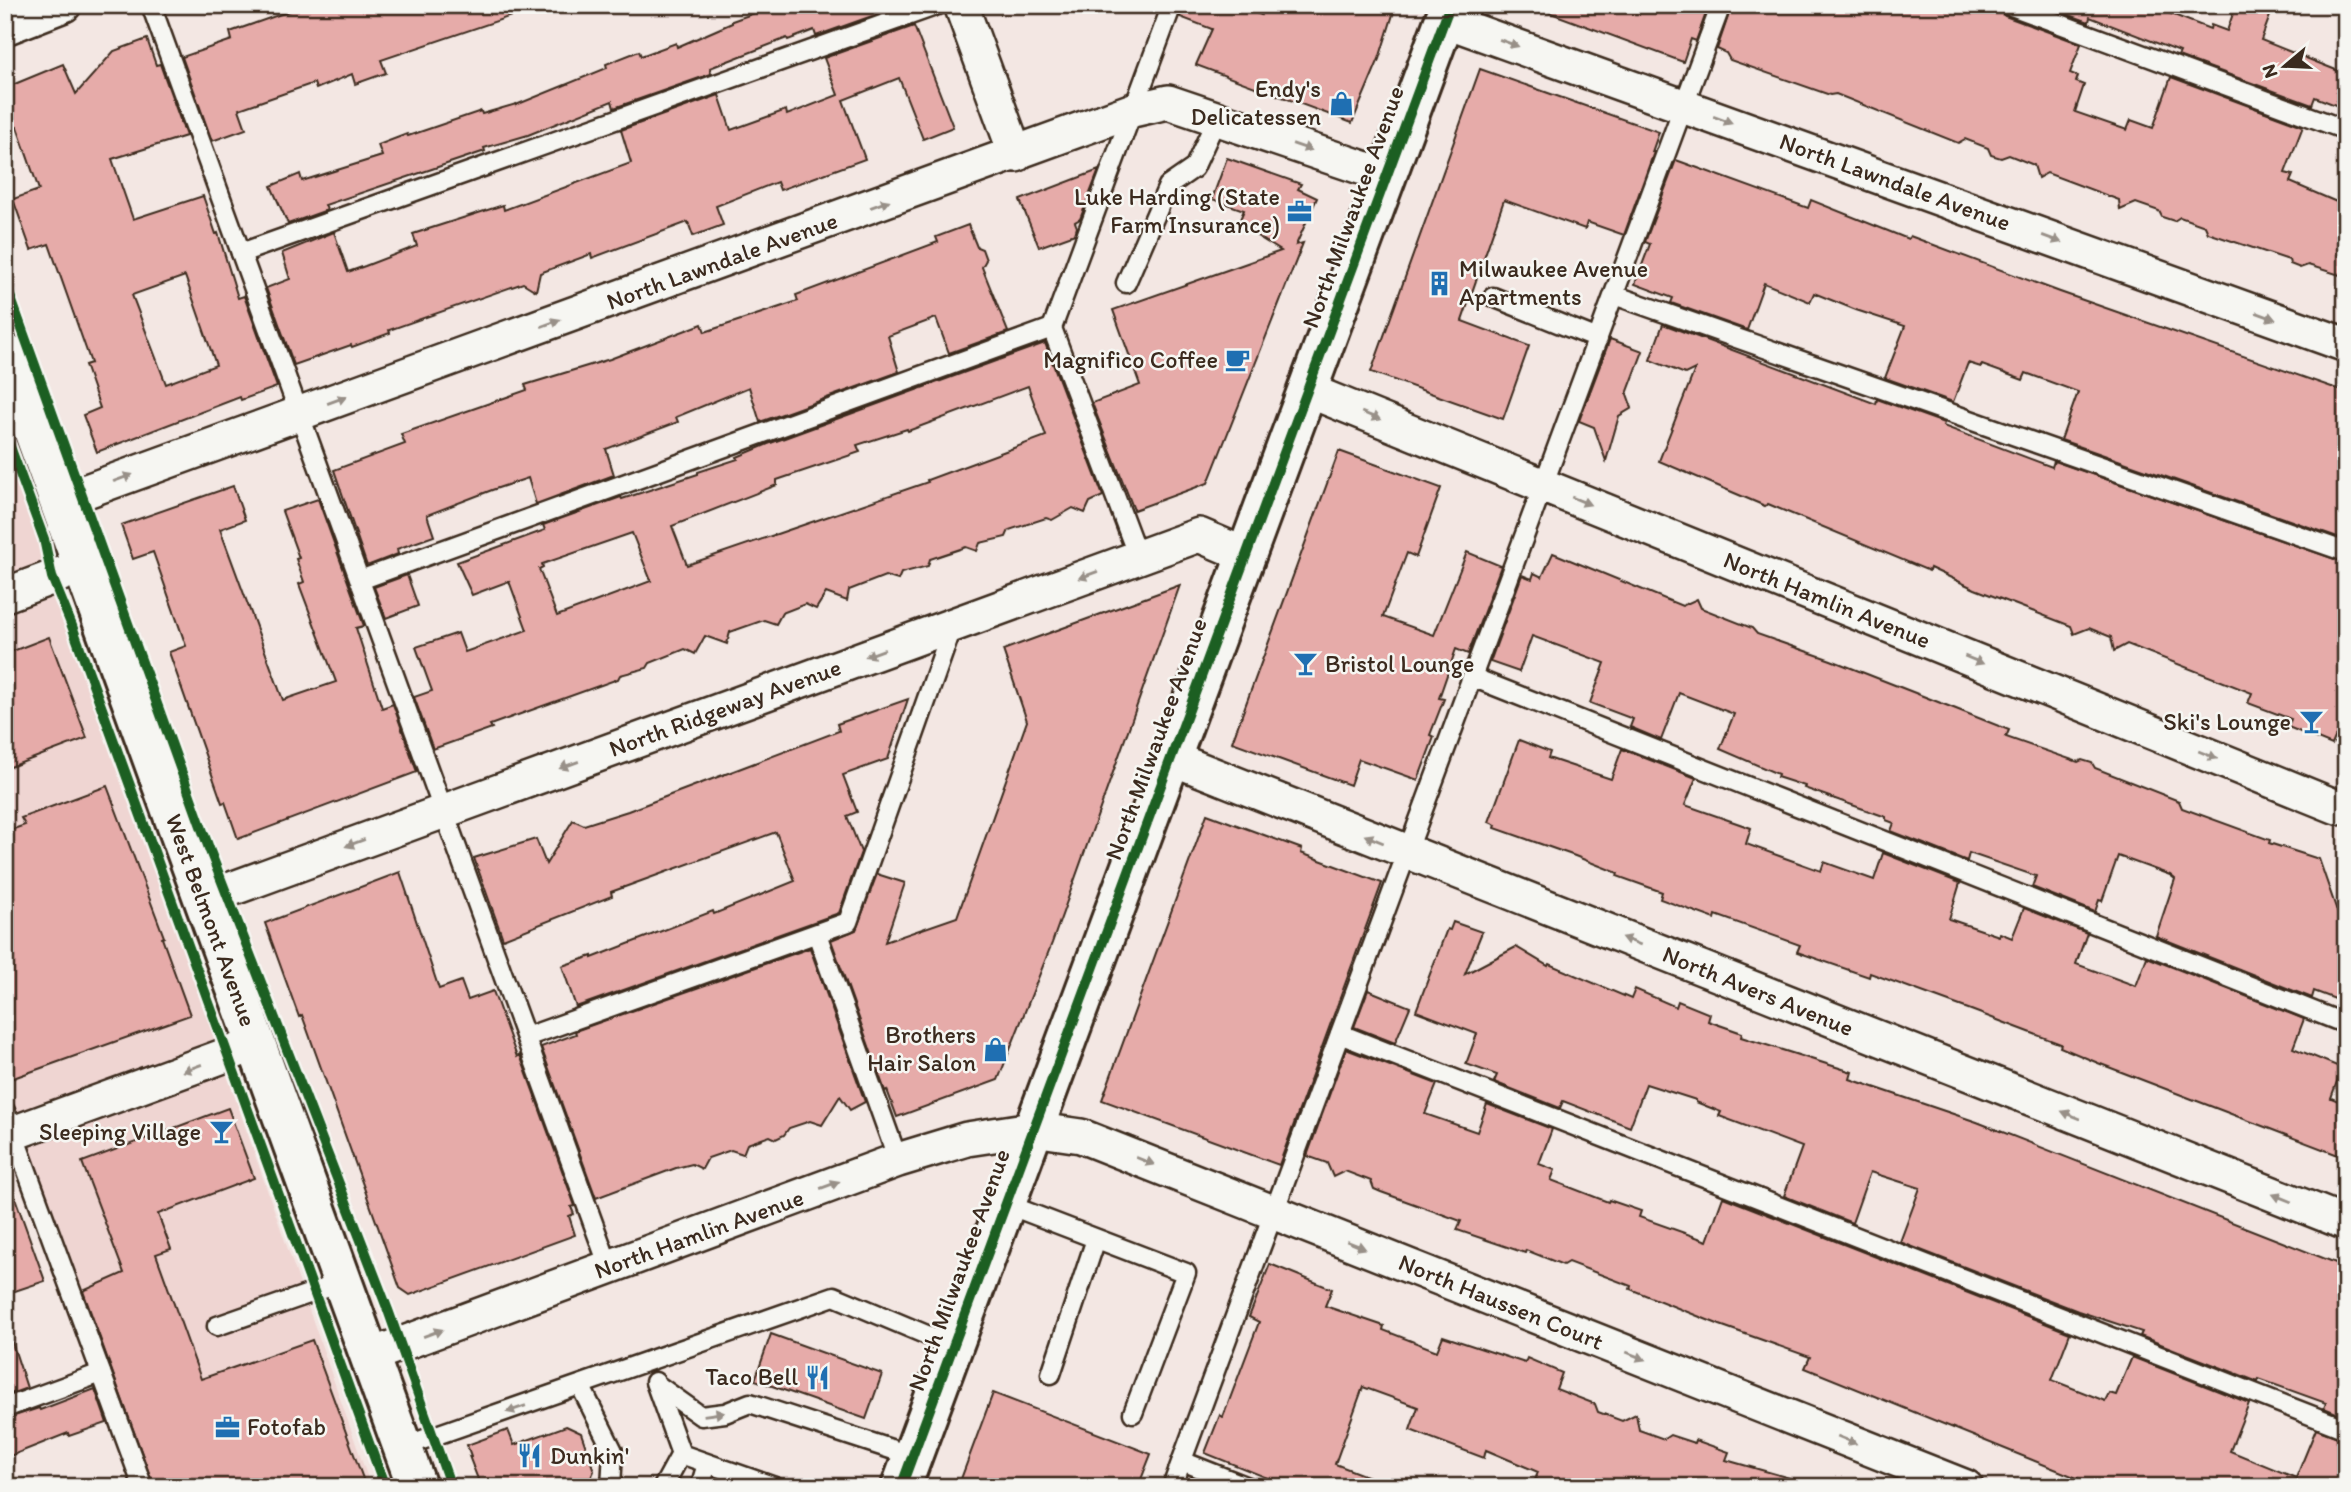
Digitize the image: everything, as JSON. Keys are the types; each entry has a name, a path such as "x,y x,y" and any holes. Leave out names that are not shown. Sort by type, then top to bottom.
{"main road":[{"name":"North Milwaukee Avenue","path":"907,1471 1447,13"},
{"name":"West Belmont Avenue","path":"5,353 417,1487"}],"street":[{"path":"5,28 64,5"},
{"path":"961,5 1016,155"},
{"name":"North Lawndale Avenue","path":"1447,13 1684,106 2346,345"},
{"name":"North Lawndale Avenue","path":"59,501 1016,155 1133,110 1168,102 1387,176"},
{"name":"North Hamlin Avenue","path":"1307,390 2343,814"},
{"name":"North Ridgeway Avenue","path":"204,899 1199,535 1246,555"},
{"path":"5,595 83,566"},
{"name":"North Avers Avenue","path":"1171,758 2346,1223"},
{"path":"8,1127 256,1044"},
{"name":"North Hamlin Avenue","path":"369,1356 898,1160 967,1139 1033,1129"},
{"name":"North Haussen Court","path":"1033,1129 1081,1136 1966,1487"}],"lane":[{"path":"151,5 609,1267"},
{"path":"241,253 938,5"},
{"path":"1138,557 1052,328 1172,5"},
{"path":"1172,1487 1721,5"},
{"path":"2008,5 2346,130"},
{"path":"1126,283 1168,186 1194,168 1217,118"},
{"path":"1614,295 2346,552"},
{"path":"1493,297 1598,339"},
{"path":"360,580 1052,328"},
{"path":"526,1037 848,922 953,625"},
{"path":"1472,677 2346,1024"},
{"path":"817,934 898,1160"},
{"path":"1340,1034 2346,1429"},
{"path":"8,1127 143,1487"},
{"path":"1006,1204 1186,1273 1133,1413"},
{"path":"1051,1374 1096,1239"},
{"path":"217,1326 342,1282"},
{"path":"402,1447 834,1296 953,1346"},
{"path":"648,1363 681,1454 663,1487"},
{"path":"5,1408 101,1373"},
{"path":"656,1384 701,1416 726,1413 750,1403 907,1471"},
{"path":"580,1387 613,1451 611,1487"},
{"path":"681,1454 775,1487"},
{"path":"1182,1461 1248,1487"},
{"path":"700,1487 707,1464"}],"shaded area":[{"path":"5,444 371,1487 145,1487 33,1180 5,1099"}],"building":[{"path":"288,5 532,5 532,9 381,60 386,73 355,84 352,74 316,89 314,83 239,109 246,129 212,141 182,57 232,40 230,32 290,11"},
{"path":"777,5 903,5 816,36 814,30 788,40 787,38 710,68 711,74 614,108 612,101 528,135 484,148 485,151 325,205 327,210 288,224 271,186 300,174 302,181 382,156 378,145 481,111 482,114 516,105 607,68 606,64 639,51 641,56 676,43 677,47 732,21"},
{"path":"1183,5 1234,5 1261,15 1263,5 1396,5 1379,59 1352,123 1196,65 1212,29 1180,17"},
{"path":"1538,5 1709,5 1696,41 1691,39 1683,62 1537,8"},
{"path":"1732,5 1998,5 2005,16 2081,44 2070,73 2078,76 2076,82 2084,85 2075,112 2127,130 2131,120 2153,128 2171,77 2303,126 2285,173 2293,175 2290,182 2346,206 2346,277 2308,265 2300,268 2290,264 2289,260 2208,233 2205,226 2180,217 2174,221 2162,217 2159,211 2136,203 2120,210 2119,200 2047,173 2038,178 2034,165 2009,155 2001,158 1991,155 1988,148 1965,139 1958,143 1836,94 1830,95 1730,60 1726,53 1717,49"},
{"path":"2042,5 2148,5 2210,29 2211,25 2227,31 2236,5 2274,5 2261,40 2346,74 2346,109 2315,97 2312,105 2178,56 2180,52 2090,17 2089,22"},
{"path":"914,26 953,127 923,139 899,78 843,100 865,159 780,190 777,182 716,206 723,225 693,236 688,222 592,258 591,254 540,273 536,291 523,283 389,330 390,333 352,347 351,345 294,365 266,288 290,279 282,253 334,232 348,272 365,266 417,246 413,234 503,205 504,210 631,163 621,130 719,95 731,130 786,110 787,115 838,95 824,58"},
{"path":"147,39 156,65 160,64 186,136 112,159 133,219 203,196 216,234 218,233 238,298 244,296 277,387 241,400 240,397 97,452 83,415 100,408 85,365 91,363 49,244 31,250 13,199 39,190 17,127 5,131 5,88 63,64 76,94 114,51","holes":["185,276 216,365 166,384 132,295"]},
{"path":"1480,69 1659,132 1624,235 1587,222 1585,229 1504,200 1462,321 1529,346 1503,419 1371,372"},
{"path":"1227,158 1301,184 1298,189 1317,198 1296,245 1303,243 1208,483 1134,510 1092,403 1140,385 1113,310 1281,251 1238,224 1244,210 1212,199"},
{"path":"1676,160 1808,208 1811,200 1908,239 1910,236 2060,292 2346,392 2346,540 2061,440 2078,392 2026,373 2023,380 1982,365 1981,367 1968,363 1953,402 1885,378 1905,326 1814,293 1810,302 1764,283 1747,330 1671,303 1673,298 1635,284 1650,244 1645,242"},
{"path":"1099,170 1080,219 1075,222 1075,234 1039,247 1020,200"},
{"path":"968,225 977,247 982,249 986,260 982,267 1008,332 949,353 936,318 888,336 899,372 760,422 749,387 676,417 678,422 606,449 614,475 536,504 528,478 492,490 427,515 434,536 397,549 398,554 367,566 334,470 405,444 401,434 527,390 525,385 610,359 702,324 705,332 798,301 796,295 938,242 936,237"},
{"path":"1663,324 1876,404 1877,399 1944,423 1943,426 2052,467 2054,461 2346,563 2346,711 2332,745 2288,727 2291,719 2248,703 2252,693 2127,644 2114,651 2111,637 2089,628 2074,634 2071,626 1768,504 1765,506 1659,461 1695,369 1685,374 1650,360"},
{"path":"1610,339 1643,351 1627,394 1632,408 1619,416 1606,461 1594,427 1579,421"},
{"path":"1045,343 1103,496 1090,502 1085,513 1073,508 1052,520 1046,518 1009,530 1006,537 980,543 977,551 966,547 930,559 928,566 901,573 898,580 885,576 849,590 847,601 826,593 816,609 805,604 782,613 776,624 764,620 730,632 727,644 705,636 695,654 685,649 650,663 647,668 620,675 618,679 490,725 492,728 433,749 414,697 432,691 416,647 458,633 465,652 527,630 509,581 472,595 457,562 545,530 543,525 621,497 622,499 698,474 768,444","holes":["1028,386 1046,436 927,480 928,482 687,565 672,526 777,485 777,480 860,452 857,445 907,429 908,431","632,533 651,581 557,616 539,569 543,567 542,564"]},
{"path":"1339,451 1441,488 1416,557 1407,553 1383,617 1434,635 1467,552 1501,566 1468,654 1456,649 1439,698 1444,699 1430,735 1434,737 1418,780 1359,759 1350,785 1232,742"},
{"path":"233,486 245,520 220,529 283,700 336,682 299,584 304,582 296,559 299,558 282,511 318,499 364,626 356,628 382,708 393,704 417,772 238,839 225,802 222,803 169,652 186,646 153,552 133,559 121,525"},
{"path":"1553,553 1682,606 1697,599 1701,608 1752,628 1757,634 2009,730 2006,737 2078,762 2082,760 2092,763 2095,768 2179,801 2182,808 2270,840 2269,843 2319,859 2346,937 2346,1003 2314,991 2312,998 2156,936 2175,879 2170,875 2118,856 2102,901 2099,900 2095,912 2032,887 2036,876 1969,853 1967,861 1891,831 1894,823 1886,820 1886,817 1777,777 1778,774 1720,749 1734,714 1679,693 1661,740 1630,727 1633,719 1590,703 1605,663 1532,636 1519,672 1490,662 1522,575 1532,579 1534,573 1542,577"},
{"path":"407,575 418,606 386,618 374,587"},
{"path":"1180,585 1052,943 998,1080 897,1117 887,1090 885,1091 831,940 856,930 877,874 905,883 885,942 957,917 1027,721 1003,650"},
{"path":"49,637 87,738 5,769 5,654"},
{"path":"908,699 888,759 843,775 857,812 847,816 861,852 839,913 576,1007 562,966 592,958 713,911 714,914 795,881 776,832 611,892 612,896 503,939 474,858 536,839 546,864 573,820 584,825 628,811 839,731 837,724"},
{"path":"1519,740 1550,752 1548,758 1611,779 1622,749 1696,778 1685,805 1751,828 1746,844 1821,871 1824,862 1874,880 1883,853 1960,883 1949,919 2012,938 2024,908 2087,933 2076,964 2136,986 2147,957 2304,1019 2293,1048 2342,1068 2331,1098 2346,1104 2346,1158 2098,1063 2060,1047 2061,1044 1971,1010 1870,973 1869,977 1797,952 1800,945 1716,915 1715,919 1660,899 1662,892 1617,876 1618,873 1495,828 1496,825 1489,822"},
{"path":"107,786 164,937 162,938 190,1015 5,1081 5,832 25,825 21,818"},
{"path":"1207,814 1302,849 1301,853 1382,883 1279,1165 1102,1100"},
{"path":"400,872 439,989 461,981 468,1000 493,991 517,1057 520,1055 575,1206 571,1207 574,1214 569,1216 575,1235 410,1295 400,1288 302,1015 299,1017 265,923"},
{"path":"1453,922 1482,932 1465,974 1516,947 1548,966 1549,964 1631,999 1635,989 1676,1007 1678,1001 1710,1014 1708,1021 1742,1033 1741,1037 1852,1072 1850,1079 1977,1122 2346,1267 2346,1417 2324,1408 2326,1403 2259,1379 2258,1382 2140,1336 2142,1332 2078,1311 1900,1242 1920,1188 1870,1172 1852,1223 1784,1196 1802,1147 1719,1116 1721,1112 1696,1100 1646,1084 1630,1127 1563,1101 1560,1108 1494,1082 1497,1075 1466,1064 1477,1034 1416,1011 1447,929 1450,930"},
{"path":"810,948 865,1102 850,1110 840,1096 822,1125 810,1121 789,1128 784,1135 776,1139 770,1136 747,1144 743,1154 731,1150 708,1158 702,1169 692,1164 676,1168 596,1198 541,1047 576,1034 575,1031"},
{"path":"1368,990 1410,1007 1395,1043 1354,1027"},
{"path":"1346,1049 1437,1084 1425,1114 1477,1132 1487,1104 1552,1129 1539,1164 1555,1170 1551,1180 1608,1202 1609,1200 1641,1211 1639,1217 1707,1241 1723,1197 2070,1333 2052,1380 2105,1401 2109,1393 2116,1395 2132,1357 2249,1403 2230,1451 2296,1478 2316,1429 2346,1440 2346,1487 2079,1487 2082,1480 1805,1368 1810,1357 1720,1325 1568,1262 1563,1265 1526,1250 1525,1253 1457,1230 1461,1221 1374,1189 1371,1181 1345,1171 1333,1177 1327,1163 1307,1156"},
{"path":"228,1108 254,1178 158,1214 171,1249 156,1254 201,1379 312,1340 366,1487 154,1487 83,1291 124,1273 82,1162"},
{"path":"5,1181 9,1181 45,1281 12,1292 5,1272"},
{"path":"1270,1264 1332,1289 1325,1306 1384,1326 1383,1330 1437,1351 1443,1336 1525,1363 1527,1358 1562,1373 1556,1389 1595,1404 1598,1412 1622,1421 1636,1414 1639,1430 1664,1439 1670,1435 1694,1443 1695,1440 1729,1452 1726,1460 1793,1479 1792,1487 1594,1487 1572,1478 1569,1487 1553,1487 1535,1480 1538,1472 1486,1450 1484,1458 1410,1430 1418,1407 1363,1387 1335,1464 1387,1484 1387,1487 1290,1487 1205,1453 1220,1415 1223,1417 1259,1322 1249,1317"},
{"name":"Taco Bell","path":"771,1334 882,1374 866,1419 755,1380"},
{"path":"11,1339 27,1388 5,1396 5,1340"},
{"path":"95,1389 107,1423 69,1436 68,1433 5,1458 5,1419 39,1408 40,1410"},
{"path":"993,1393 1151,1454 1138,1487 958,1487"},
{"name":"Dunkin'","path":"566,1426 581,1433 594,1471 587,1487 481,1487 467,1445 508,1430 514,1445"}],"cycle path":[{"path":"901,1487 1450,5"},
{"path":"5,282 210,851 388,1310 451,1487"},
{"path":"5,433 44,539 52,577 385,1487"}],"place":[{"name":"Endy's Delicatessen","path":"1341,103"},
{"name":"Luke Harding (State Farm Insurance)","path":"1300,211"},
{"name":"Milwaukee Avenue Apartments","path":"1439,283"},
{"name":"Magnifico Coffee","path":"1238,360"},
{"name":"Bristol Lounge","path":"1305,664"},
{"name":"Ski's Lounge","path":"2311,722"},
{"name":"Brothers Hair Salon","path":"996,1049"},
{"name":"Sleeping Village","path":"221,1132"},
{"name":"Taco Bell","path":"818,1377"},
{"name":"Fotofab","path":"227,1427"},
{"name":"Dunkin'","path":"530,1456"}]}
